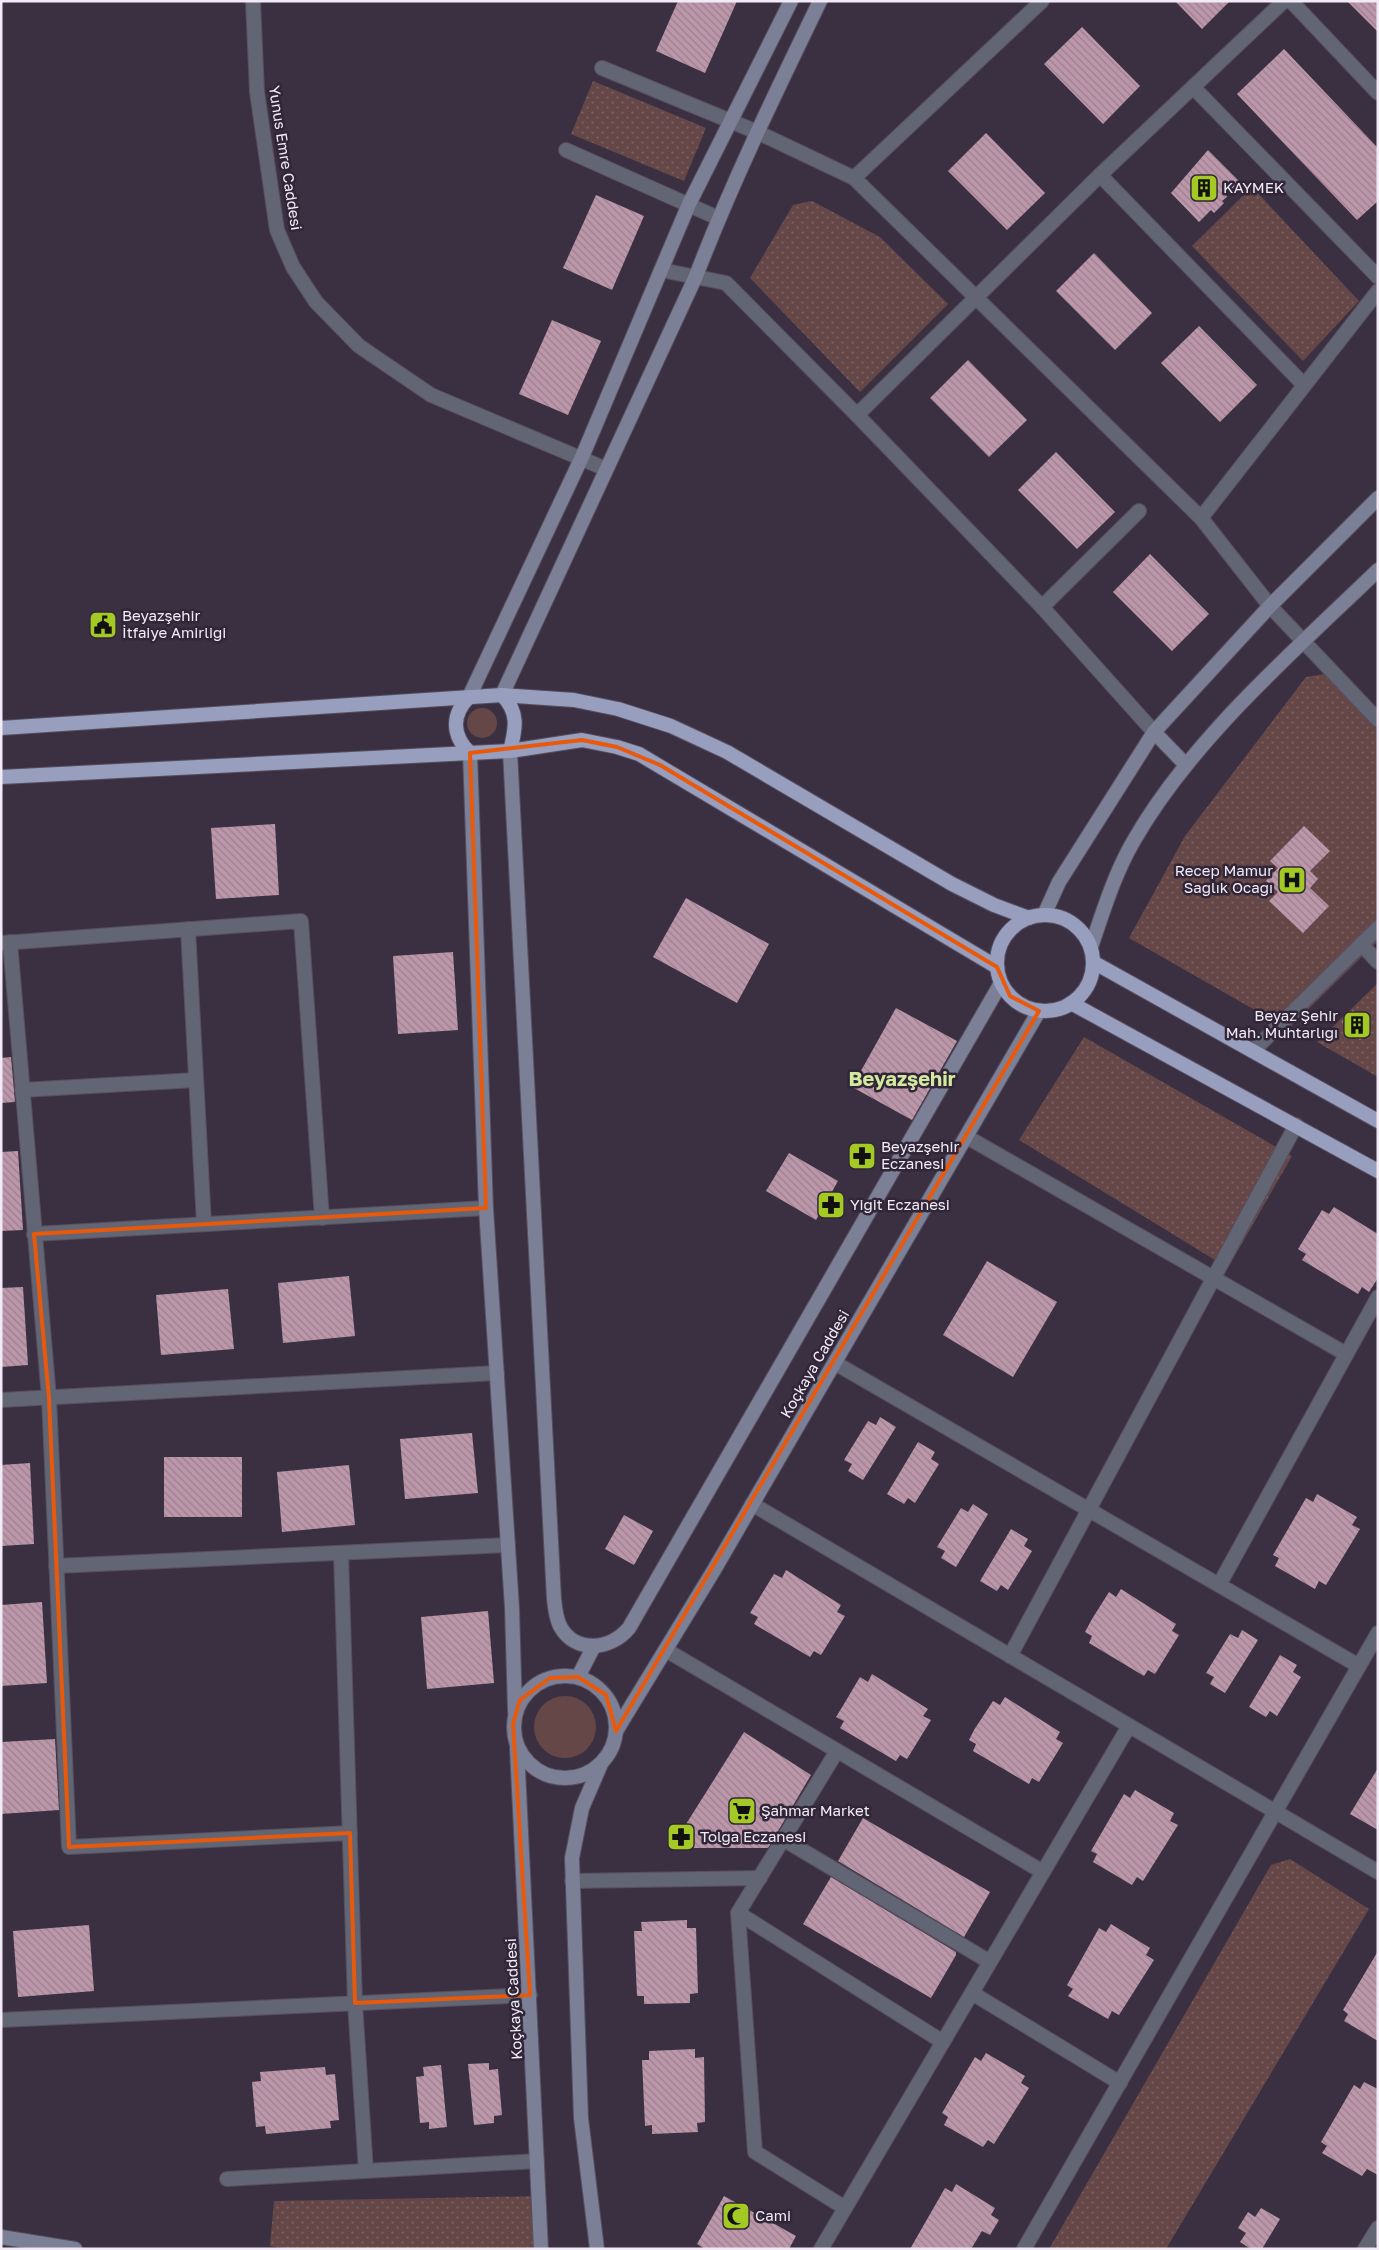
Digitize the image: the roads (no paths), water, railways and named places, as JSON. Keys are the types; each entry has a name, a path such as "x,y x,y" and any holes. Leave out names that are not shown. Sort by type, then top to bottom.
{"highway":[{"path":"502,695 514,712 516,723 510,750"},
{"path":"1,728 502,695 596,704 645,716 727,752 952,884 994,905 1029,918"},
{"path":"469,697 461,705 455,725 457,736 470,753"},
{"path":"1,777 470,753 510,750 582,740 617,746 639,754 997,966"},
{"path":"1044,915 1059,917 1073,924 1083,934 1091,947 1093,962 1091,977 1083,992 1071,1003 1056,1010 1040,1011 1024,1006 1010,996 1001,982 997,966 999,950 1005,936 1016,925 1029,918 1044,915"},
{"path":"1093,962 1254,1050 1378,1121"},
{"path":"1071,1003 1378,1171"}],"main road":[{"path":"469,697 582,457 689,204 791,1"},
{"path":"502,695 696,276 718,218 757,132 820,1"},
{"path":"1044,915 1059,882 1154,732 1270,606 1378,498"},
{"path":"1091,947 1122,863 1133,842 1186,765 1209,738 1303,642 1378,570"},
{"path":"1154,732 1186,765"},
{"path":"510,750 554,1600 557,1619 568,1636 584,1645 594,1646 578,1678"},
{"path":"470,753 486,1208 508,1545 515,1711 513,1730 517,1748 532,1768 555,1778 580,1776 601,1764"},
{"name":"Koçkaya Caddesi","path":"594,1646 614,1642 629,1628 1001,982"},
{"name":"Koçkaya Caddesi","path":"616,1730 666,1650 1040,1011"},
{"path":"515,1711 524,1695 538,1683 562,1675 578,1678 597,1687 606,1695 612,1706 616,1730 614,1743 601,1764 582,1808 572,1858 581,2118 597,2249"},
{"name":"Koçkaya Caddesi","path":"517,1748 541,2249"},
{"path":"1,2237 75,2249"}],"street":[{"name":"Yunus Emre Caddesi","path":"253,1 257,92 277,230 303,285 347,335 398,374 431,395 582,457 606,470"},
{"path":"854,178 1042,1"},
{"path":"857,415 1100,175 1284,1"},
{"path":"1291,1 1378,93"},
{"path":"602,68 757,132 854,178 1201,518 1270,606 1378,720"},
{"path":"1193,87 1378,277"},
{"path":"566,150 718,218"},
{"path":"1100,175 1304,385"},
{"path":"661,270 726,283 857,415 1042,607 1154,732"},
{"path":"1201,518 1378,291"},
{"path":"1042,607 1139,511"},
{"path":"322,1218 302,921 6,943 22,1090 49,1398 69,1847 350,1833"},
{"path":"1254,1050 1378,928"},
{"path":"188,929 204,1224"},
{"path":"1361,944 1378,962"},
{"path":"22,1090 196,1080"},
{"path":"1010,1656 1296,1125"},
{"path":"967,1137 1346,1354"},
{"path":"34,1234 486,1208"},
{"path":"1219,1585 1378,1297"},
{"path":"835,1363 1359,1666"},
{"path":"1,1400 497,1373"},
{"path":"752,1504 1378,1872"},
{"path":"56,1566 508,1545"},
{"path":"341,1553 356,2003 366,2171"},
{"path":"1024,2249 1378,1633"},
{"path":"666,1650 1043,1872"},
{"path":"821,2249 1129,1726"},
{"path":"837,1751 738,1914 755,2152 845,2208"},
{"path":"783,1839 990,1962"},
{"path":"572,1881 760,1878"},
{"path":"738,1914 943,2042"},
{"path":"972,1993 1120,2083"},
{"path":"1,2020 530,1995"},
{"path":"227,2179 537,2161"},
{"path":"1371,2246 1378,2228"}],"place":[{"name":"KAYMEK","path":"1204,188"},
{"name":"Beyazşehir İtfaiye Amirliği","path":"103,625"},
{"name":"Recep Mamur Sağlık Ocağı","path":"1292,880"},
{"name":"Beyaz Şehir Mah. Muhtarlığı","path":"1357,1025"},
{"name":"Beyazşehir Eczanesi","path":"862,1156"},
{"name":"Yiğit Eczanesi","path":"831,1205"},
{"name":"Şahmar Market","path":"742,1811"},
{"name":"Tolga Eczanesi","path":"681,1837"},
{"name":"Cami","path":"736,2216"}],"district":[{"name":"Beyazşehir","path":"902,1079"}]}
